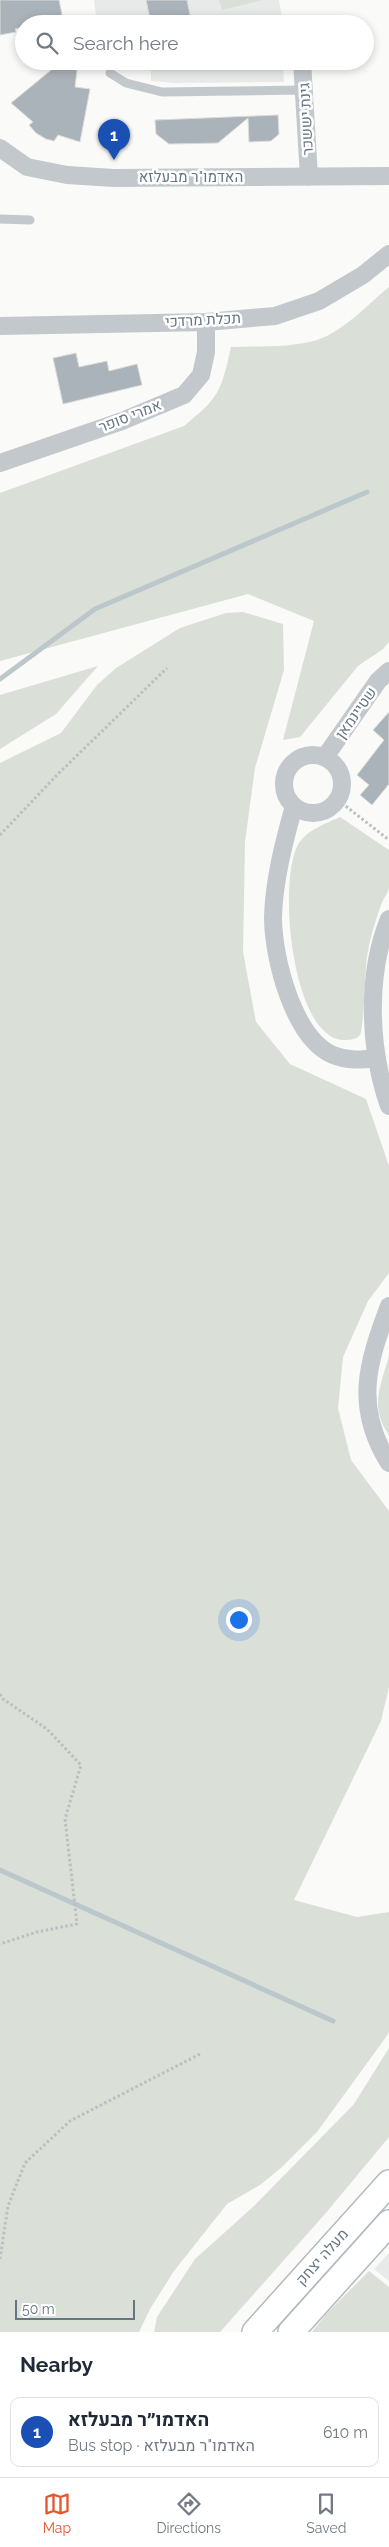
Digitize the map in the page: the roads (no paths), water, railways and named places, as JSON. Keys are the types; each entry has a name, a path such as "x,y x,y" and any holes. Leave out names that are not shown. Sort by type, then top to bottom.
{"street":[{"name":"גינת יששכר","path":"303,70 309,177"},
{"name":"האדמו\"ר מבעלזא","path":"0,148 27,167 67,176 389,176"},
{"name":"תכלת מרדכי","path":"0,326 206,322 275,316 319,301 364,275 389,254"},
{"name":"אמרי סופר","path":"0,464 122,421 184,395 201,376 206,352 206,322"},
{"name":"שטיינמאן","path":"325,757 378,681 389,671"},
{"path":"305,756 325,757 334,762 340,771 342,781 338,800 329,808 320,812 310,813 294,806 284,788 289,768 296,760 305,756"},
{"path":"294,806 281,856 273,918 276,949 284,980 294,1009 309,1034 320,1047 332,1054 355,1061 377,1058"},
{"path":"389,919 378,959 374,990 377,1058 389,1106"},
{"path":"389,1306 369,1366 367,1394 369,1417 375,1442 389,1463"},
{"name":"מעלה יצחק","path":"255,2332 389,2183"},
{"name":"מעלה יצחק","path":"291,2332 389,2223"}],"lane":[{"path":"110,73 126,83 162,92 304,90"},
{"path":"0,219 30,220"}],"waterway":[{"path":"0,679 95,609 367,492"},
{"path":"0,1870 333,2021"}],"place":[{"name":"האדמו״ר מבעלזא","path":"114,160"}]}
